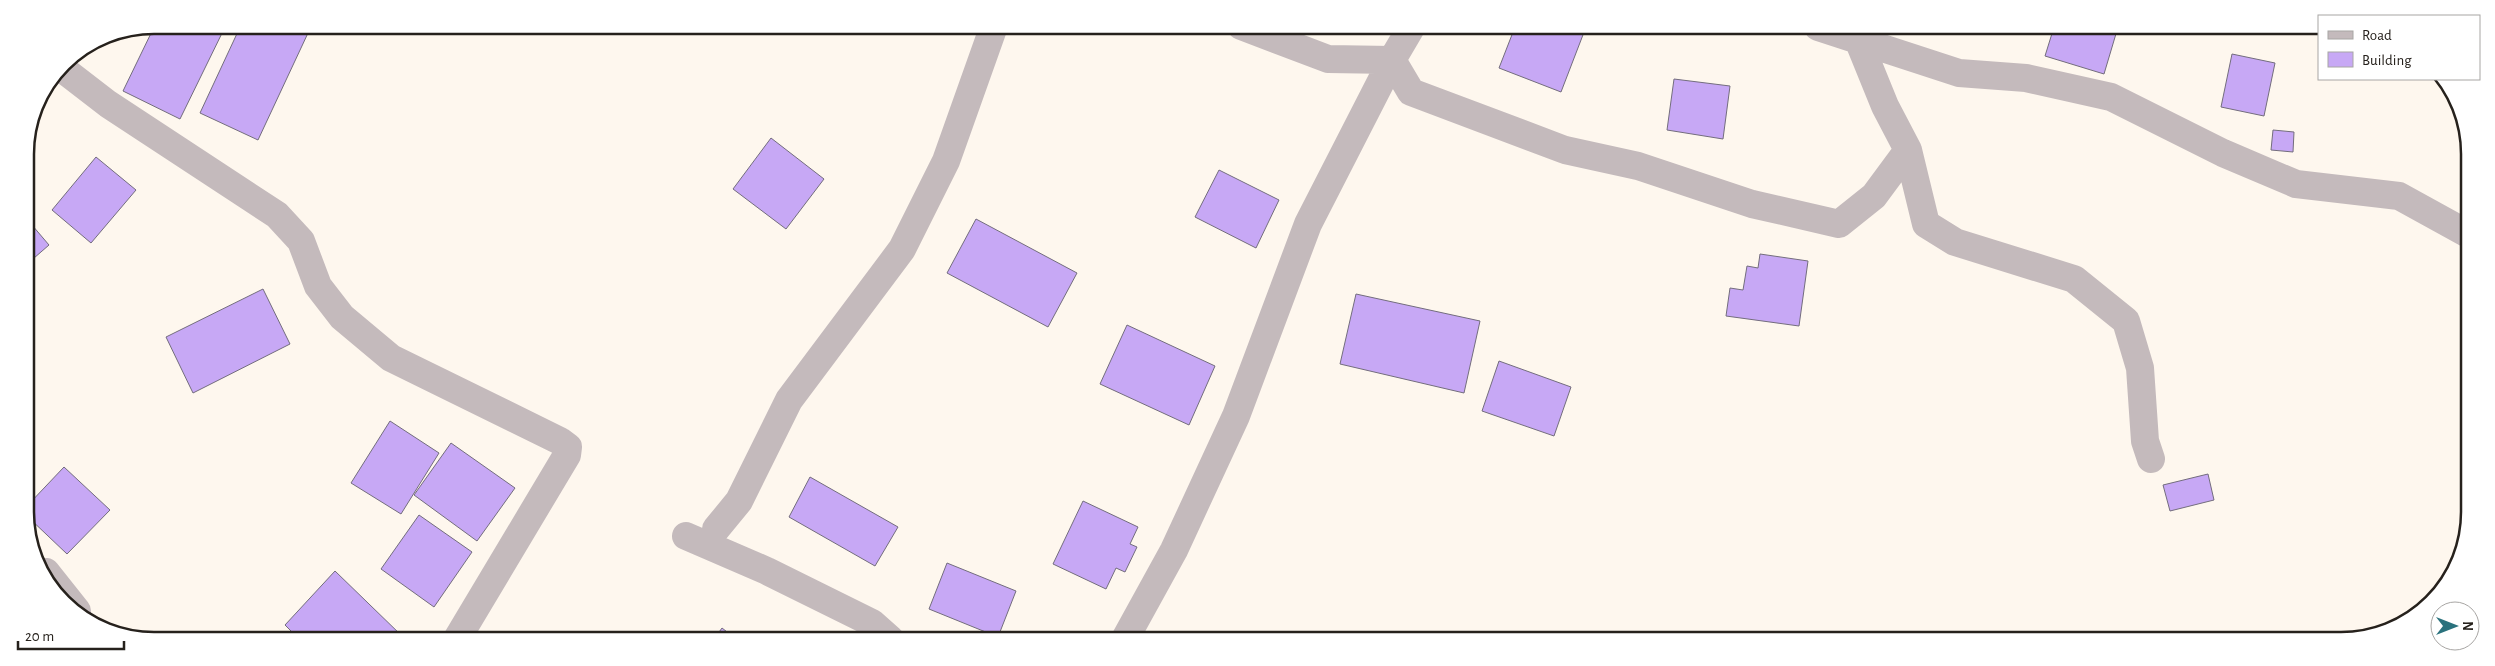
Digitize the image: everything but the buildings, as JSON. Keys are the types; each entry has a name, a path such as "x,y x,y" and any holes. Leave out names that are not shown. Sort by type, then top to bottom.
{"street":[{"path":"716,529 739,501 789,400 902,249 946,161 991,34"},
{"path":"1262,34 1328,59 1392,60"},
{"path":"1129,632 1174,550 1236,416 1308,224 1392,60 1407,34"},
{"path":"1837,34 1959,73 2026,78 2111,98 2223,153 2296,184 2399,196 2461,230"},
{"path":"1859,42 1885,106 1908,150 1926,224 1955,242 2074,278 2126,321 2140,368 2145,441 2151,459"},
{"path":"1392,60 1411,92 1565,150 1638,166 1752,204 1839,224 1874,196 1908,150"},
{"path":"66,72 108,104 277,215 301,242 318,286 342,317 391,358 560,441 568,447 567,456 461,632"},
{"path":"686,536 768,571 872,623 882,632"}]}
